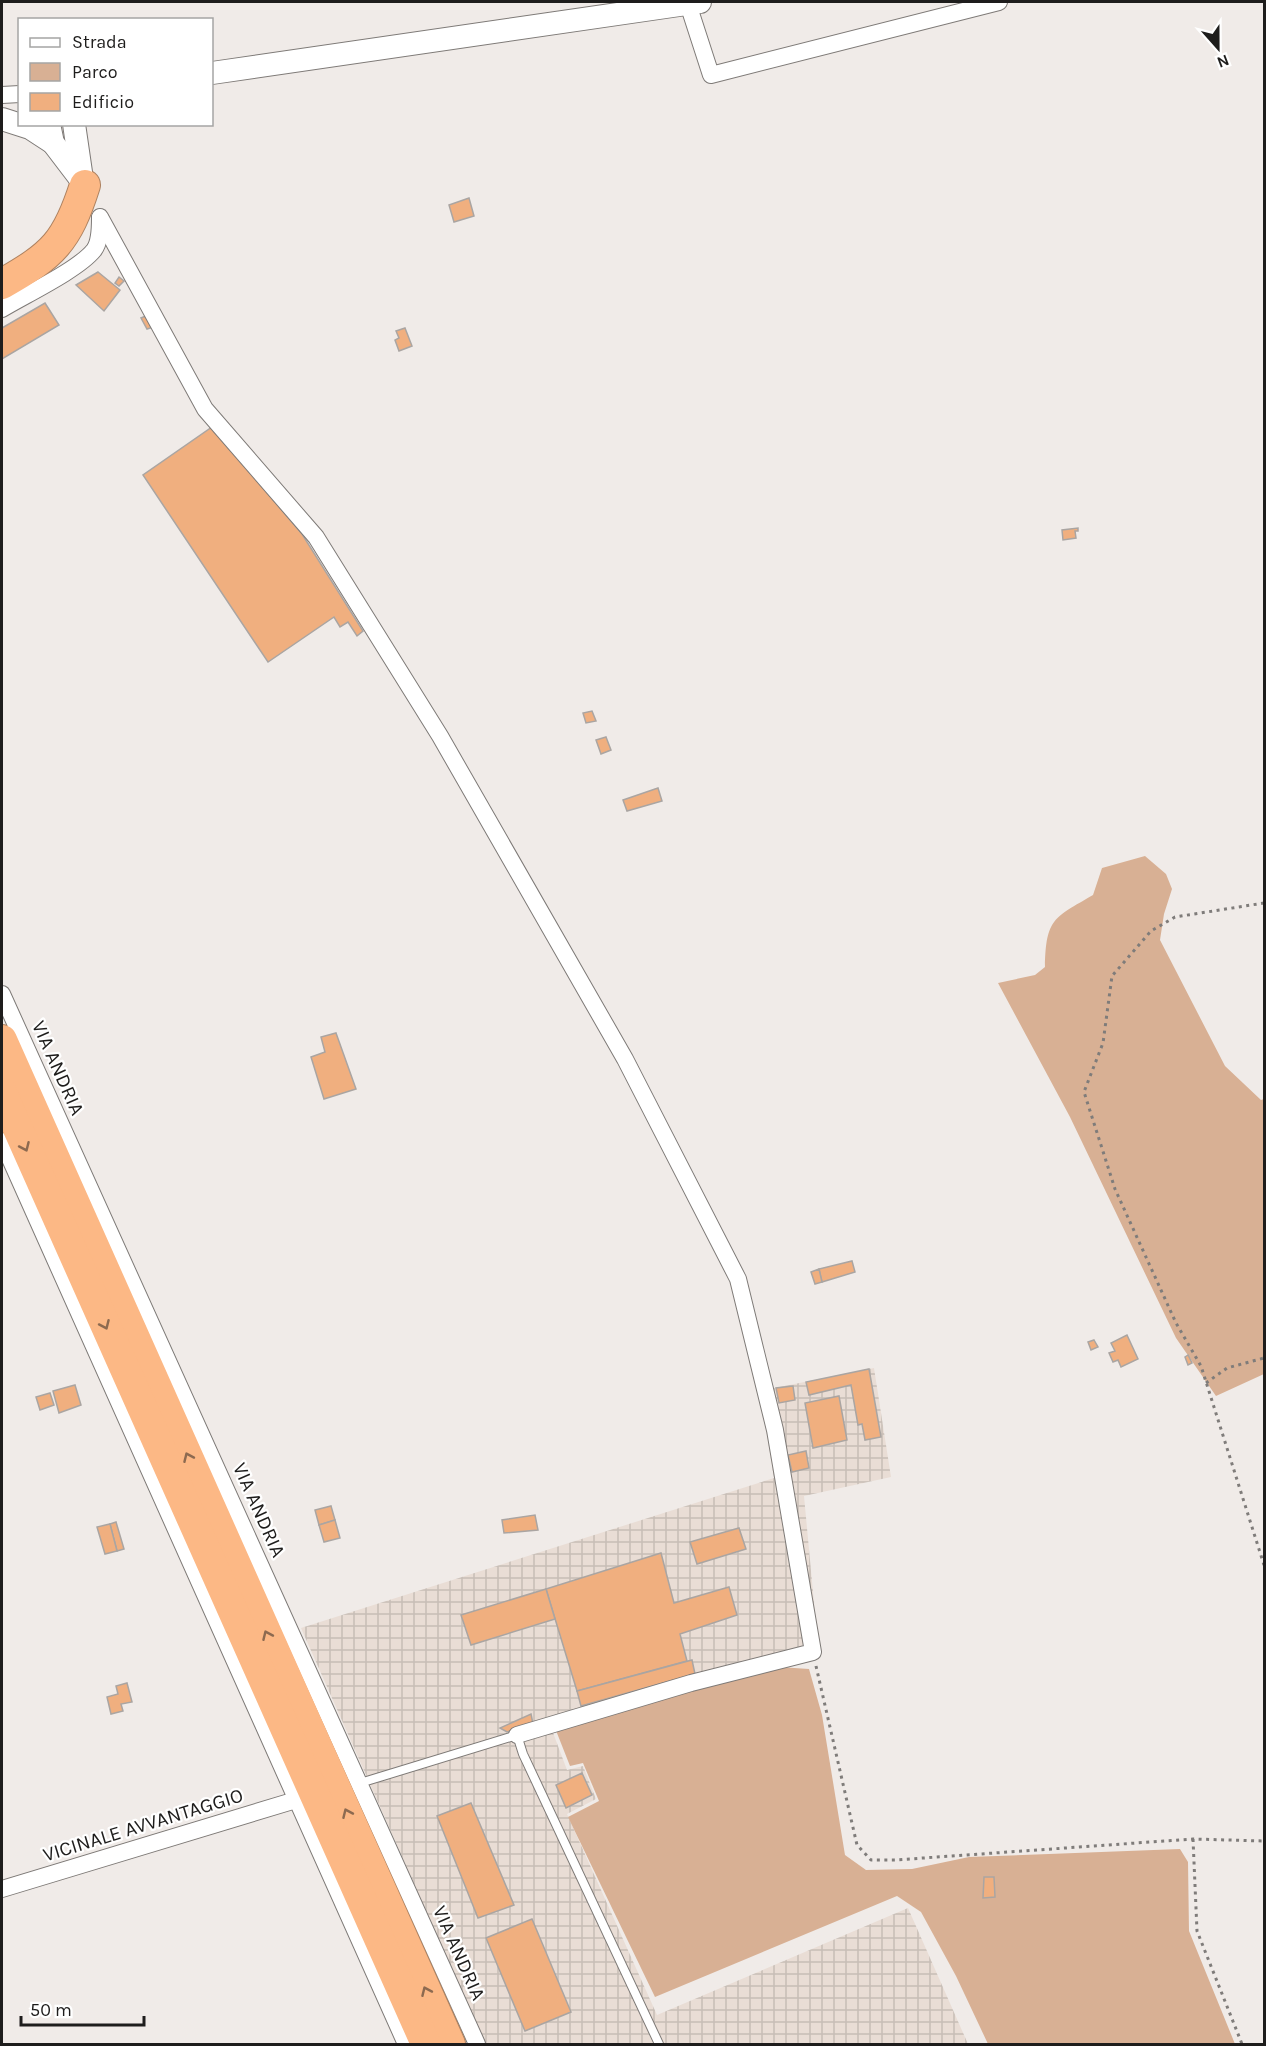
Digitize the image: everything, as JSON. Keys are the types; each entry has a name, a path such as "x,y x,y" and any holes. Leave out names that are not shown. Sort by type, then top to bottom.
{"highway":[{"path":"2,284 30,267 62,240 75,218 83,182"},
{"path":"2,1040 450,2044"},
{"path":"2,1093 426,2044"}],"street":[{"path":"221,71 694,3 711,75 999,2"},
{"path":"2,95 18,94"},
{"path":"2,118 18,112"},
{"path":"2,118 18,124"},
{"path":"24,126 51,134 83,182 205,409 316,537 440,736 625,1059 738,1279 776,1430 813,1652 691,1683 517,1735"},
{"path":"77,126 83,182"},
{"path":"2,309 82,261 95,249 100,232 100,217"},
{"name":"VIA ANDRIA","path":"2,994 477,2044"},
{"path":"2,1141 406,2044"},
{"name":"VICINALE AVVANTAGGIO","path":"2,1889 296,1800"}],"lane":[{"path":"360,1783 517,1735 523,1754 658,2044"}],"path":[{"path":"1264,903 1175,917 1151,931 1112,976 1103,1043 1084,1092 1115,1189 1176,1323 1201,1366 1264,1565"},
{"path":"1206,1383 1227,1368 1264,1358"},
{"path":"813,1652 857,1845 871,1860 1193,1839 1264,1841"},
{"path":"1193,1839 1197,1931 1242,2044"}],"shaded area":[{"path":"874,1368 891,1477 804,1496 819,1656 552,1730 567,1770 583,1766 596,1799 567,1814 657,2015 908,1908 968,2044 485,2044 301,1628 774,1478 760,1391"}],"green space":[{"path":"1145,856 1166,874 1172,889 1164,914 1160,940 1225,1066 1261,1100 1264,1099 1264,1374 1216,1396 1176,1338 1070,1117 998,983 1035,975 1045,967 1047,938 1050,929 1061,915 1093,895 1102,868"},
{"path":"779,1667 809,1669 822,1715 845,1855 866,1870 912,1869 969,1857 1180,1849 1188,1862 1189,1931 1235,2044 988,2044 956,1976 921,1912 897,1896 655,1997 568,1817 599,1801 583,1763 570,1766 555,1728"}],"building":[{"path":"469,198 474,216 454,222 449,205"},
{"path":"98,272 120,290 104,311 76,285"},
{"path":"119,277 124,281 119,286 115,283"},
{"path":"45,303 59,325 2,359 2,328"},
{"path":"146,316 153,327 147,329 141,318"},
{"path":"405,328 412,346 399,351 395,340 399,338 396,331"},
{"path":"212,427 302,534 363,631 357,636 348,622 340,627 334,617 268,662 143,475"},
{"path":"1078,528 1078,531 1075,531 1076,538 1063,540 1062,530"},
{"path":"592,711 596,721 586,723 583,713"},
{"path":"606,737 611,750 601,754 596,740"},
{"path":"658,788 662,801 627,811 623,800"},
{"path":"336,1033 356,1089 324,1099 311,1057 325,1052 321,1037"},
{"path":"852,1261 855,1272 822,1282 819,1269"},
{"path":"819,1269 822,1282 815,1284 811,1272"},
{"path":"1127,1335 1138,1359 1121,1367 1118,1360 1113,1362 1109,1353 1115,1351 1111,1343"},
{"path":"1094,1340 1098,1347 1091,1350 1088,1342"},
{"path":"1188,1355 1192,1363 1188,1365 1185,1357"},
{"path":"869,1369 881,1437 865,1440 862,1424 858,1425 851,1385 809,1395 806,1382"},
{"path":"75,1385 81,1405 59,1413 53,1391"},
{"path":"793,1386 795,1400 779,1403 776,1388"},
{"path":"50,1393 54,1405 40,1410 36,1397"},
{"path":"839,1396 847,1440 813,1448 805,1403"},
{"path":"806,1451 809,1468 792,1472 788,1455"},
{"path":"331,1506 335,1520 319,1525 315,1510"},
{"path":"535,1515 538,1530 504,1533 502,1520"},
{"path":"335,1520 340,1538 324,1542 319,1525"},
{"path":"116,1522 124,1549 117,1551 110,1524"},
{"path":"110,1524 117,1551 105,1554 97,1527"},
{"path":"739,1528 746,1549 697,1564 690,1542"},
{"path":"661,1553 674,1603 729,1587 737,1615 680,1634 687,1661 577,1691 546,1589"},
{"path":"546,1589 555,1619 471,1645 461,1615"},
{"path":"692,1660 695,1674 581,1706 577,1691"},
{"path":"127,1683 132,1702 121,1704 123,1711 111,1714 107,1697 118,1694 116,1686"},
{"path":"531,1714 533,1724 507,1732 500,1728"},
{"path":"582,1773 592,1795 566,1808 556,1785"},
{"path":"471,1803 514,1905 478,1918 437,1816"},
{"path":"984,1877 994,1877 995,1897 983,1898"},
{"path":"532,1919 571,2012 525,2031 486,1938"}]}
